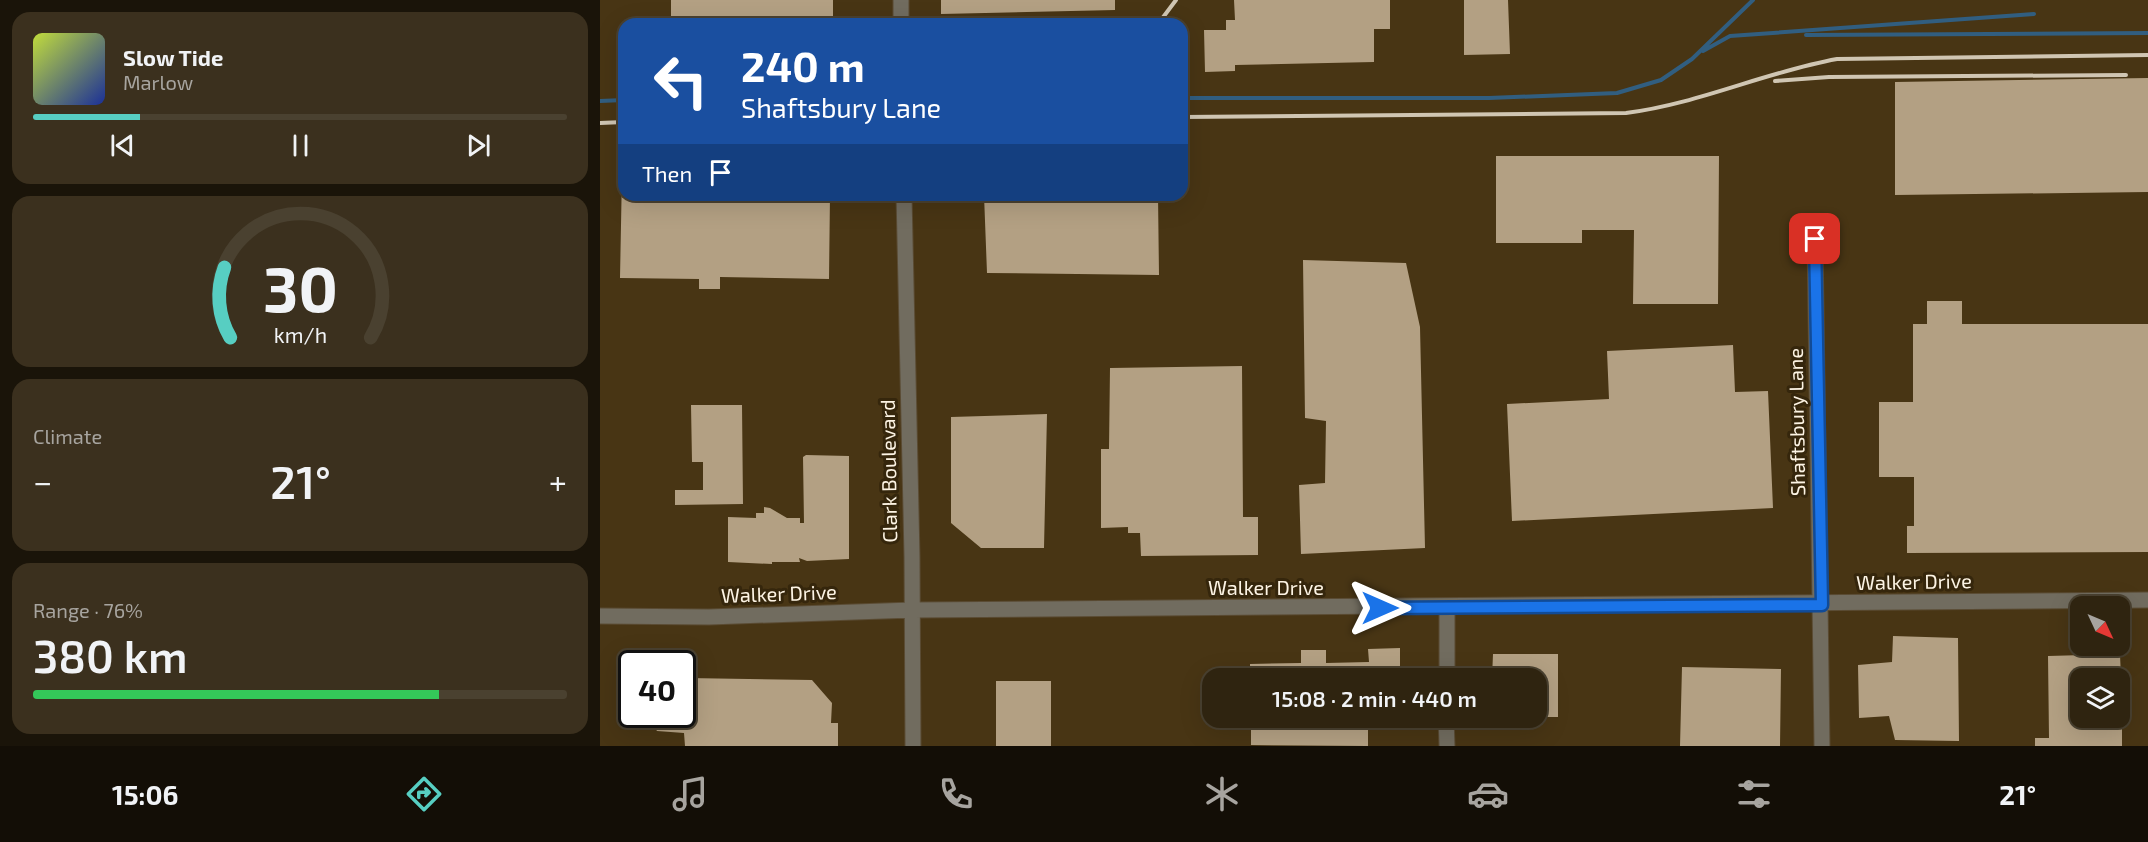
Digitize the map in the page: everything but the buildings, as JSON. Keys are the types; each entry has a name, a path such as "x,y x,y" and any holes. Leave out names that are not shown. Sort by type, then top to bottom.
{"street":[{"path":"901,0 901,18"},
{"name":"Clark Boulevard","path":"904,201 913,746"},
{"name":"Shaftsbury Lane","path":"1815,239 1822,605 1822,746"},
{"name":"Walker Drive","path":"600,616 709,617 912,610 1822,605 2148,600"},
{"path":"1447,608 1447,668"},
{"path":"1446,728 1446,746"}],"shaded area":[{"path":"600,0 2148,0 2148,746 600,746"}],"waterway":[{"path":"1188,98 1489,98 1617,93 1661,80 1692,59 1753,0"},
{"path":"1703,51 1730,36 2034,14"},
{"path":"1806,35 2148,33"},
{"path":"600,101 618,100"}],"railway":[{"path":"1162,18 1176,0"},
{"path":"1188,117 1626,113 1679,103 1837,59 2148,55"},
{"path":"1775,81 1829,77 2126,75"},
{"path":"600,123 618,122"}],"route":[{"path":"1380,608 1822,605 1815,239"}]}
